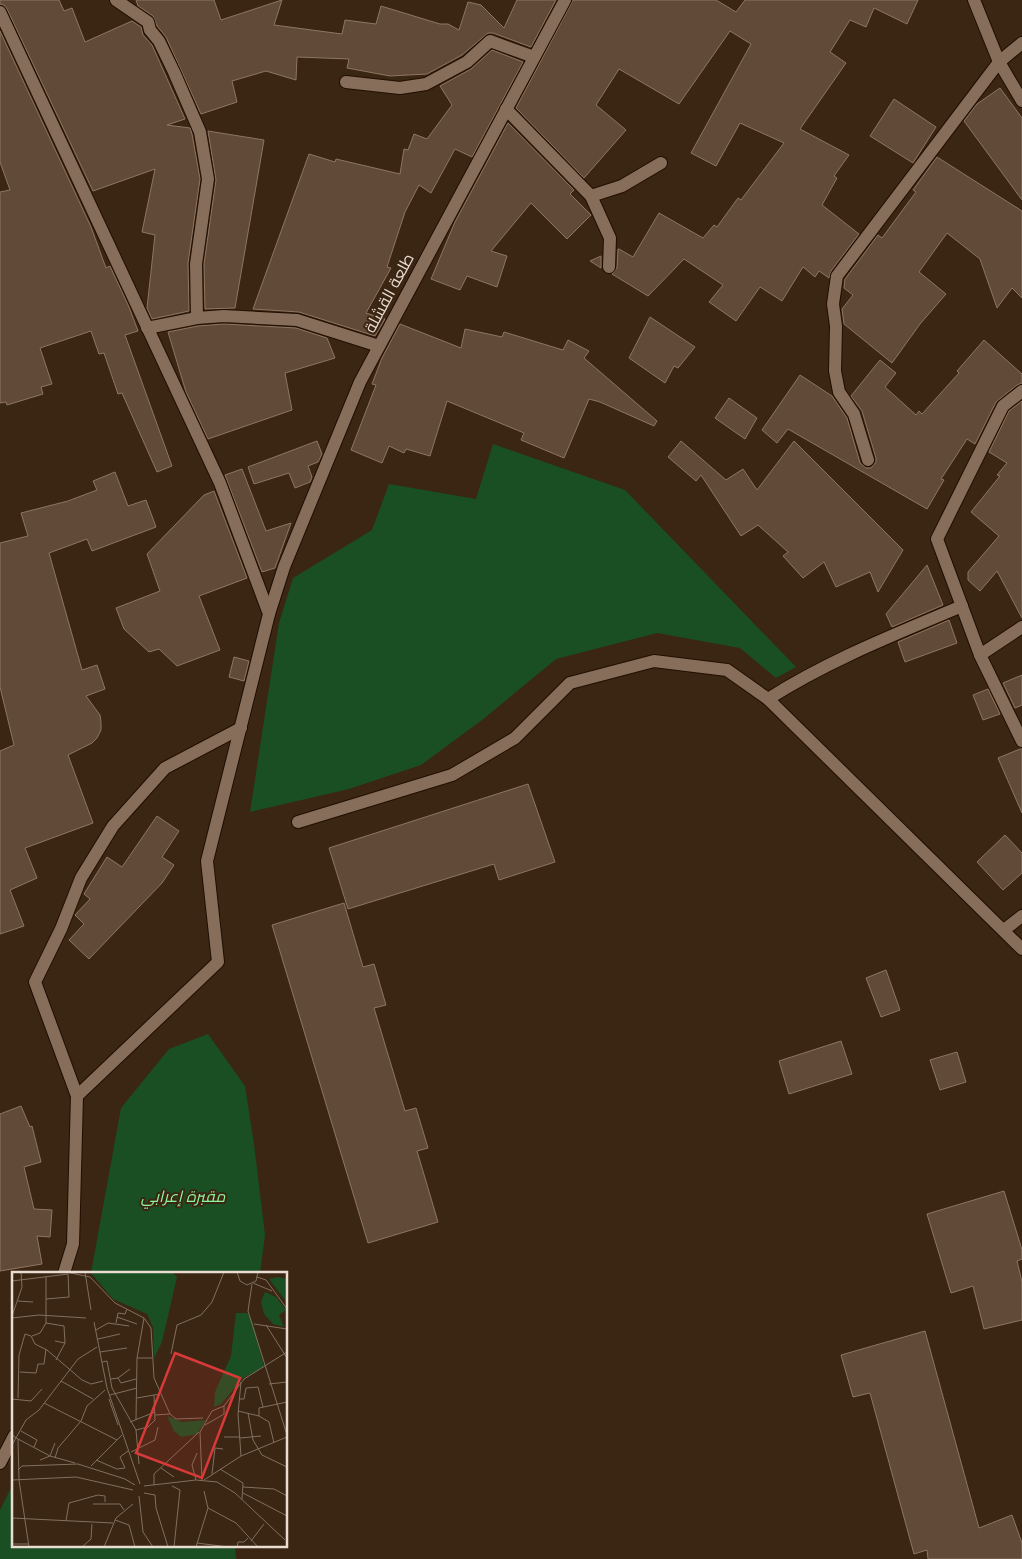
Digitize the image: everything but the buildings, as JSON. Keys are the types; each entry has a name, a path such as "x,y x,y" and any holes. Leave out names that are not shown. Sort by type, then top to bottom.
{"street":[{"path":"116,0 148,22 150,30 159,42 174,72 200,132 208,178 196,264 196,318"},
{"name":"طلعة القشلة","path":"77,1096 218,962 207,861 269,614 284,567 357,391 379,346 565,0"},
{"path":"974,0 999,62 1022,101"},
{"path":"0,12 220,483 269,614"},
{"path":"346,82 400,88 426,84 467,62 490,41 534,57"},
{"path":"868,460 854,414 839,392 835,371 836,326 833,304 837,276 999,62 1022,43"},
{"path":"506,109 591,196 610,238 609,267"},
{"path":"591,196 622,186 661,163"},
{"path":"147,328 196,318 224,316 297,320 379,346"},
{"path":"1022,391 1003,406 937,539 980,655 1022,741"},
{"path":"768,699 849,654 962,606"},
{"path":"980,655 1022,627"},
{"path":"298,822 452,775 515,738 570,683 654,661 727,670 768,699 1022,949"},
{"path":"64,1272 73,1244 77,1096 35,982 61,929 81,878 113,826 165,768 241,728"},
{"path":"1004,930 1022,916"},
{"path":"0,1462 12,1440"}],"green space":[{"path":"493,444 625,490 796,667 776,678 740,648 657,633 556,659 482,720 421,765 349,789 250,812 279,623 293,578 372,530 389,484 476,499"},
{"name":"مقبرة إعرابي","path":"208,1034 245,1086 265,1235 260,1272 91,1272 121,1108 169,1049"},
{"path":"12,1486 12,1546 235,1546 236,1559 0,1559 0,1510"}]}
